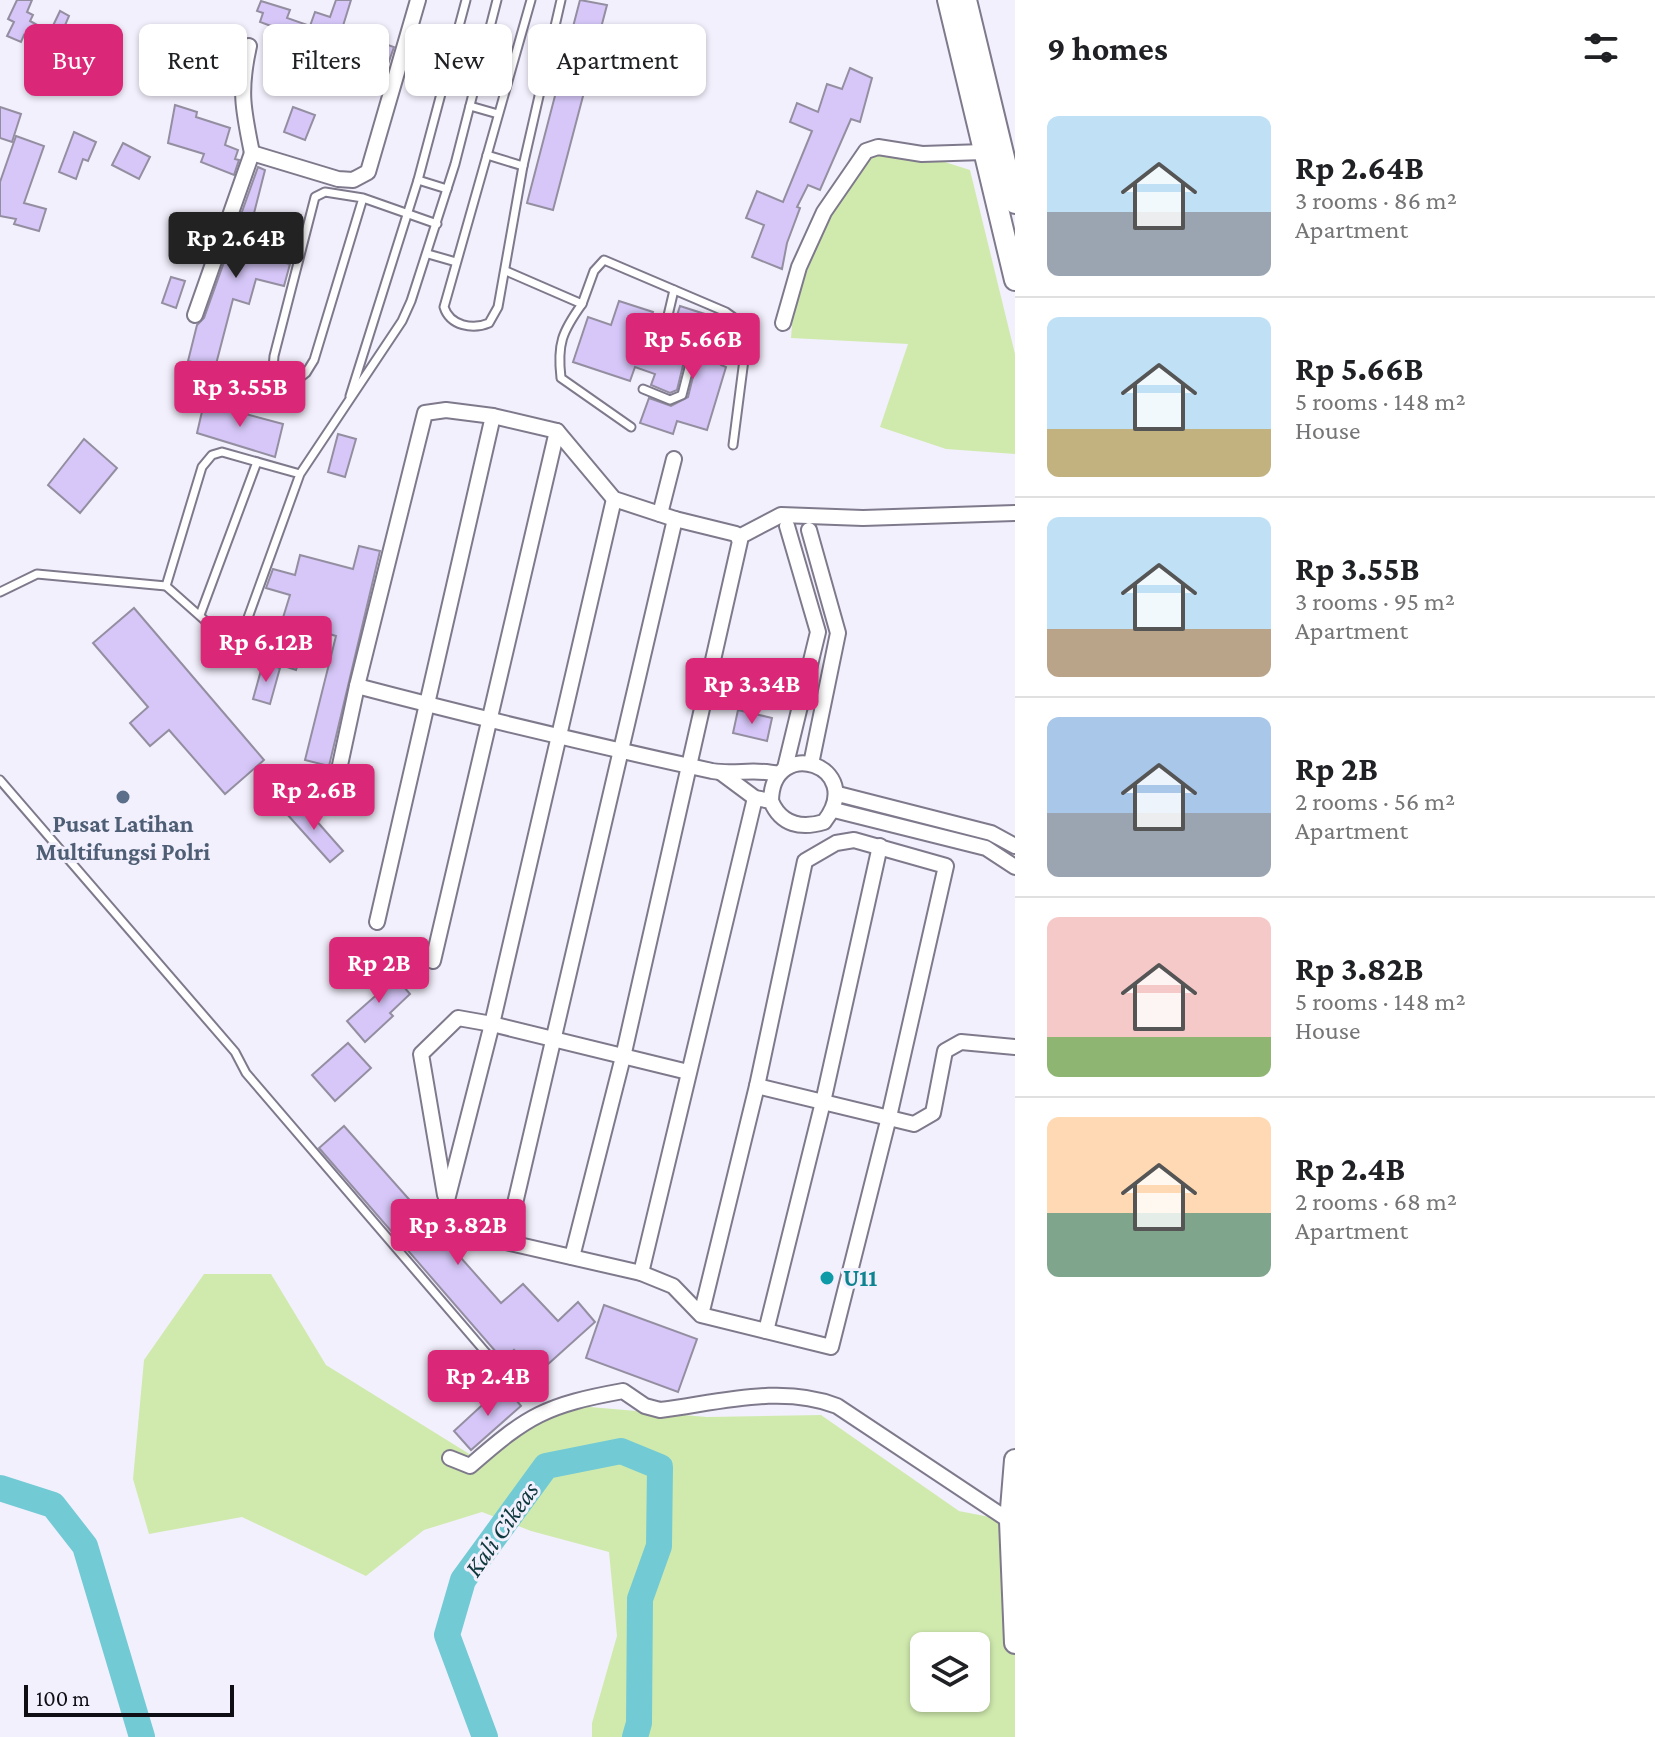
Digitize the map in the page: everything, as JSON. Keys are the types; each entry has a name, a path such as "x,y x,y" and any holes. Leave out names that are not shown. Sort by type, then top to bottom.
{"main road":[{"path":"948,0 1015,280"},
{"path":"966,0 1015,203"},
{"path":"1015,1460 1010,1521 1015,1643"}],"street":[{"path":"252,153 338,179 353,180 368,172 418,0"},
{"path":"195,315 252,153 241,106 241,81 249,46"},
{"path":"783,323 799,267 824,212 866,151 878,147 922,154 984,152"},
{"path":"334,793 357,686 425,413 446,410 493,416 557,431 614,499 739,537 781,515 863,518 1015,513"},
{"path":"377,922 493,416"},
{"path":"433,961 557,431"},
{"path":"660,514 674,459"},
{"path":"446,1204 492,1024 556,736 614,499"},
{"path":"506,1242 556,1039 675,519"},
{"path":"782,771 818,632 787,526"},
{"path":"809,530 838,633 811,764"},
{"path":"572,1257 623,1057 691,766 739,537"},
{"path":"818,632 838,633"},
{"path":"357,686 556,736 720,772 782,771"},
{"path":"797,763 811,764 835,782 838,794 834,810 824,822 811,826 791,824 782,818 771,801 771,784 782,771 797,763"},
{"path":"720,772 755,798 771,801"},
{"path":"838,794 991,833 1015,846"},
{"path":"641,1273 755,798"},
{"path":"834,810 986,848 1015,867"},
{"path":"811,826 820,852"},
{"path":"688,1072 458,1018 421,1054 446,1204 490,1236 506,1242 641,1273 673,1286 701,1315 831,1347 889,1117 946,866 854,840 836,843 805,861 757,1086 701,1315"},
{"path":"766,1331 823,1102 880,846"},
{"path":"757,1086 914,1124 933,1113 945,1051 961,1042 1015,1047"},
{"path":"450,1458 470,1466 512,1430 539,1412 574,1400 623,1391 645,1406 660,1410 787,1395 816,1398 837,1406 1010,1521"}],"lane":[{"path":"347,406 418,180 466,0"},
{"path":"0,592 37,574 166,586 224,639 239,640 300,474 402,321 437,224 497,0"},
{"path":"531,0 456,262 445,312 455,321 473,327 489,323 498,307 523,166 561,0"},
{"path":"470,106 498,114"},
{"path":"487,155 523,166"},
{"path":"418,180 447,189"},
{"path":"363,198 314,360 297,380 282,379 273,369 274,356 315,197 325,192 363,198 437,224"},
{"path":"428,254 456,262"},
{"path":"631,427 561,378 558,351 566,327 582,304 594,271 604,260 726,312 744,325 746,344 733,445"},
{"path":"506,271 582,304"},
{"path":"659,342 674,290"},
{"path":"643,389 670,400 682,395 696,341 665,328"},
{"path":"166,586 206,460 218,452 300,474"},
{"path":"200,615 257,462"},
{"path":"0,780 235,1052 246,1073 500,1369"}],"green space":[{"path":"875,140 970,170 1015,354 1015,454 946,449 880,427 908,344 791,338 793,313 824,221"},
{"path":"204,1274 271,1274 326,1365 479,1460 555,1404 707,1417 821,1415 959,1511 1015,1522 1015,1737 592,1737 592,1723 617,1636 609,1552 531,1531 482,1512 424,1530 366,1576 242,1517 149,1534 133,1479 144,1360"}],"building":[{"path":"17,0 32,0 27,12 33,15 30,21 35,24 24,24 21,42 7,36 14,22 8,19"},
{"path":"336,0 351,0 344,24 311,24 315,12 330,17"},
{"path":"580,0 607,5 602,24 574,24"},
{"path":"261,1 290,10 287,18 304,24 260,22 263,13 257,11"},
{"path":"60,11 69,16 66,24 54,24"},
{"path":"850,68 872,78 860,122 851,119 820,190 808,185 797,207 800,208 787,243 782,269 752,257 764,225 746,218 757,191 783,202 812,131 790,122 797,103 818,112 827,84 842,89"},
{"path":"555,96 583,96 553,210 527,203"},
{"path":"175,105 197,112 196,117 230,128 225,145 238,150 235,159 239,160 234,175 201,162 204,154 168,143"},
{"path":"0,107 21,114 12,142 0,138"},
{"path":"293,107 315,115 305,140 284,132"},
{"path":"74,132 96,142 88,161 83,159 76,179 59,172"},
{"path":"16,136 44,146 24,203 46,209 39,231 14,224 16,219 0,216 0,182"},
{"path":"123,143 150,157 139,179 112,165"},
{"path":"258,167 265,170 250,229 268,234 261,257 290,264 284,286 256,279 249,304 233,299 215,368 188,361 197,325 204,318"},
{"path":"171,277 185,281 176,308 162,303"},
{"path":"619,301 653,312 644,340 653,342 656,348 665,346 668,336 688,345 677,390 670,393 651,385 655,374 635,367 630,381 573,362 588,317 611,325"},
{"path":"680,306 711,316 705,335 728,343 721,365 726,367 707,430 677,421 673,434 640,423 649,398 671,406 688,397 702,340 699,335 674,325"},
{"path":"204,403 283,424 275,457 197,433"},
{"path":"338,434 356,439 345,477 328,472"},
{"path":"84,439 117,468 80,513 48,485"},
{"path":"359,546 380,551 329,766 305,760 336,636 309,628 296,670 278,664 290,623 282,621 290,595 266,588 273,569 295,575 300,555 353,569"},
{"path":"134,608 264,760 225,794 169,730 150,746 130,723 148,707 93,643"},
{"path":"263,663 280,668 270,704 253,699"},
{"path":"738,710 772,718 767,741 733,733"},
{"path":"299,801 343,851 330,862 286,813"},
{"path":"386,966 410,994 390,1013 393,1016 365,1042 347,1021 381,991 370,980"},
{"path":"348,1043 371,1068 335,1101 312,1075"},
{"path":"344,1126 501,1303 523,1284 558,1321 578,1302 595,1322 537,1374 514,1350 503,1360 319,1148"},
{"path":"604,1305 697,1339 678,1392 586,1358"},
{"path":"504,1385 521,1406 471,1450 454,1431"}],"waterway":[{"name":"Kali Cikeas","path":"485,1737 447,1635 463,1580 546,1466 621,1451 660,1467 659,1546 640,1599 639,1723 635,1737"},
{"name":"Kali Cikeas","path":"0,1488 53,1505 85,1546 142,1737"}],"place":[{"name":"Pusat Latihan Multifungsi Polri","path":"123,797"},
{"name":"U11","path":"827,1278"}]}
